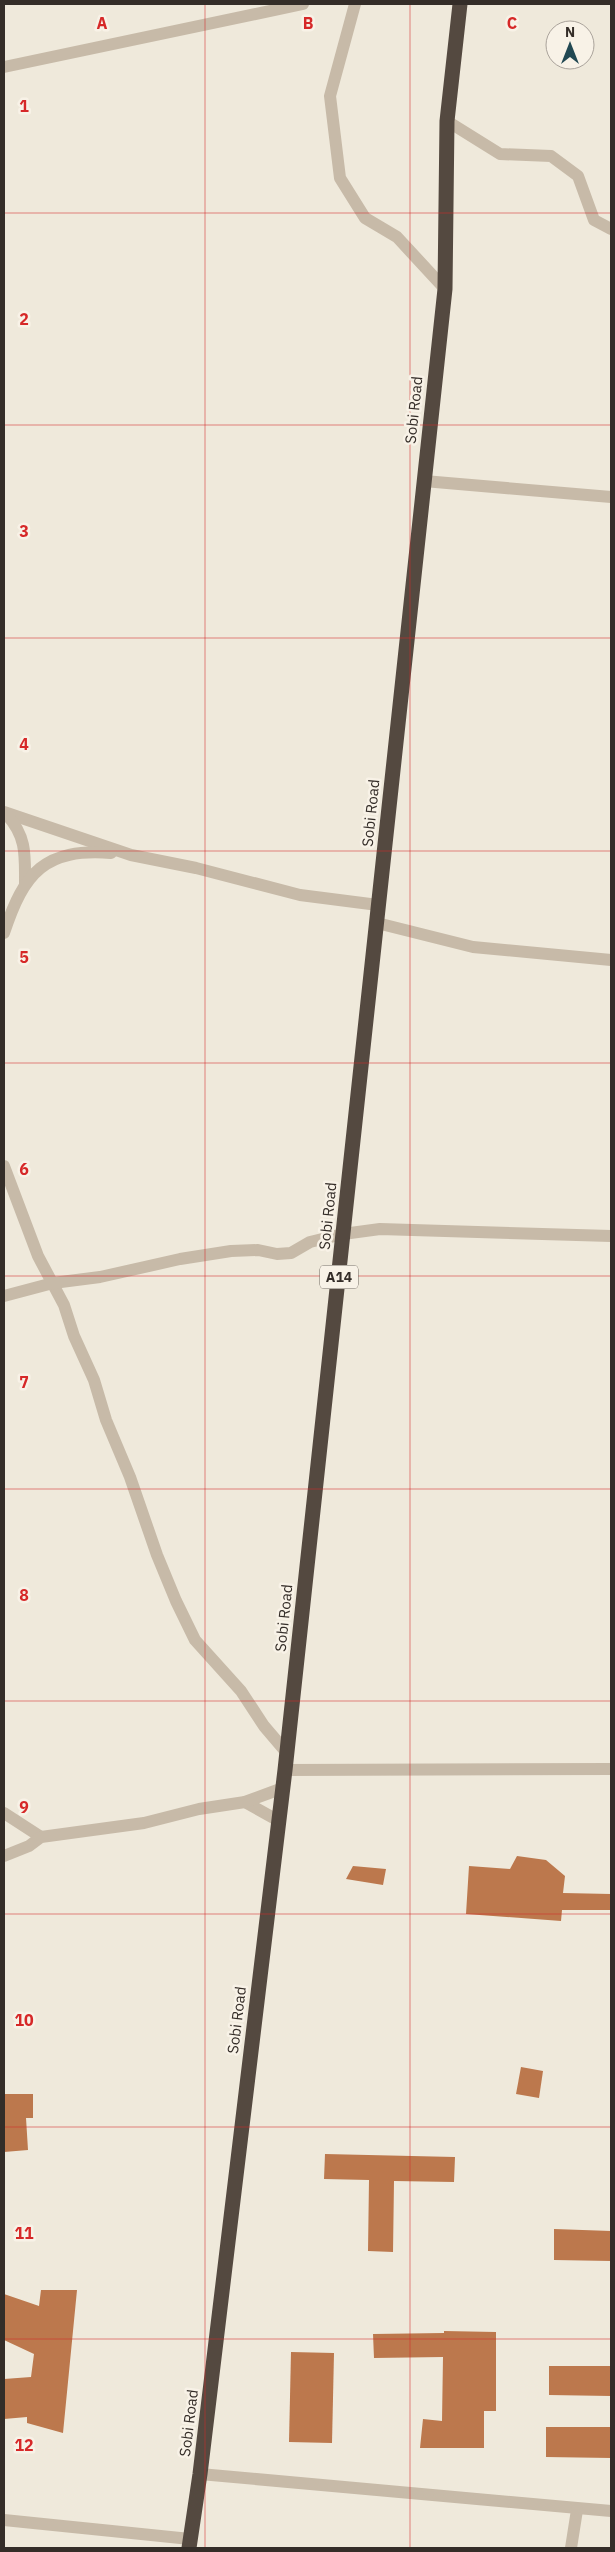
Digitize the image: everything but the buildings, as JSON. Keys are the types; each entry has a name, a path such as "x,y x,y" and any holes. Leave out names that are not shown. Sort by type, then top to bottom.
{"highway":[{"name":"Sobi Road","path":"190,2543 200,2474 287,1753 445,289 448,121 460,4"}],"street":[{"path":"4,66 303,4"},
{"path":"356,4 330,96 340,178 365,218 397,237 445,289"},
{"path":"448,121 500,154 551,156 578,176 594,220 611,229"},
{"path":"424,481 611,497"},
{"path":"5,813 131,855 196,868 300,895 378,904"},
{"path":"5,813 20,829 23,845 25,885"},
{"path":"4,932 10,913 25,885 40,867 56,858 75,853 131,855"},
{"path":"377,924 473,947 611,960"},
{"path":"4,1166 38,1256 64,1305 74,1336 94,1380 106,1420 130,1478 157,1555 195,1640 241,1691 264,1726 287,1753"},
{"path":"4,1296 53,1283 100,1277 180,1259 231,1251 258,1250 277,1254 291,1253 310,1242 343,1234 380,1229 611,1236"},
{"path":"285,1770 611,1769"},
{"path":"4,1856 29,1846 41,1837 144,1824 199,1809 246,1802 283,1788"},
{"path":"246,1802 279,1820"},
{"path":"4,1814 41,1837"},
{"path":"200,2474 577,2510 611,2511"},
{"path":"571,2548 577,2510"},
{"path":"4,2520 190,2543"}]}
